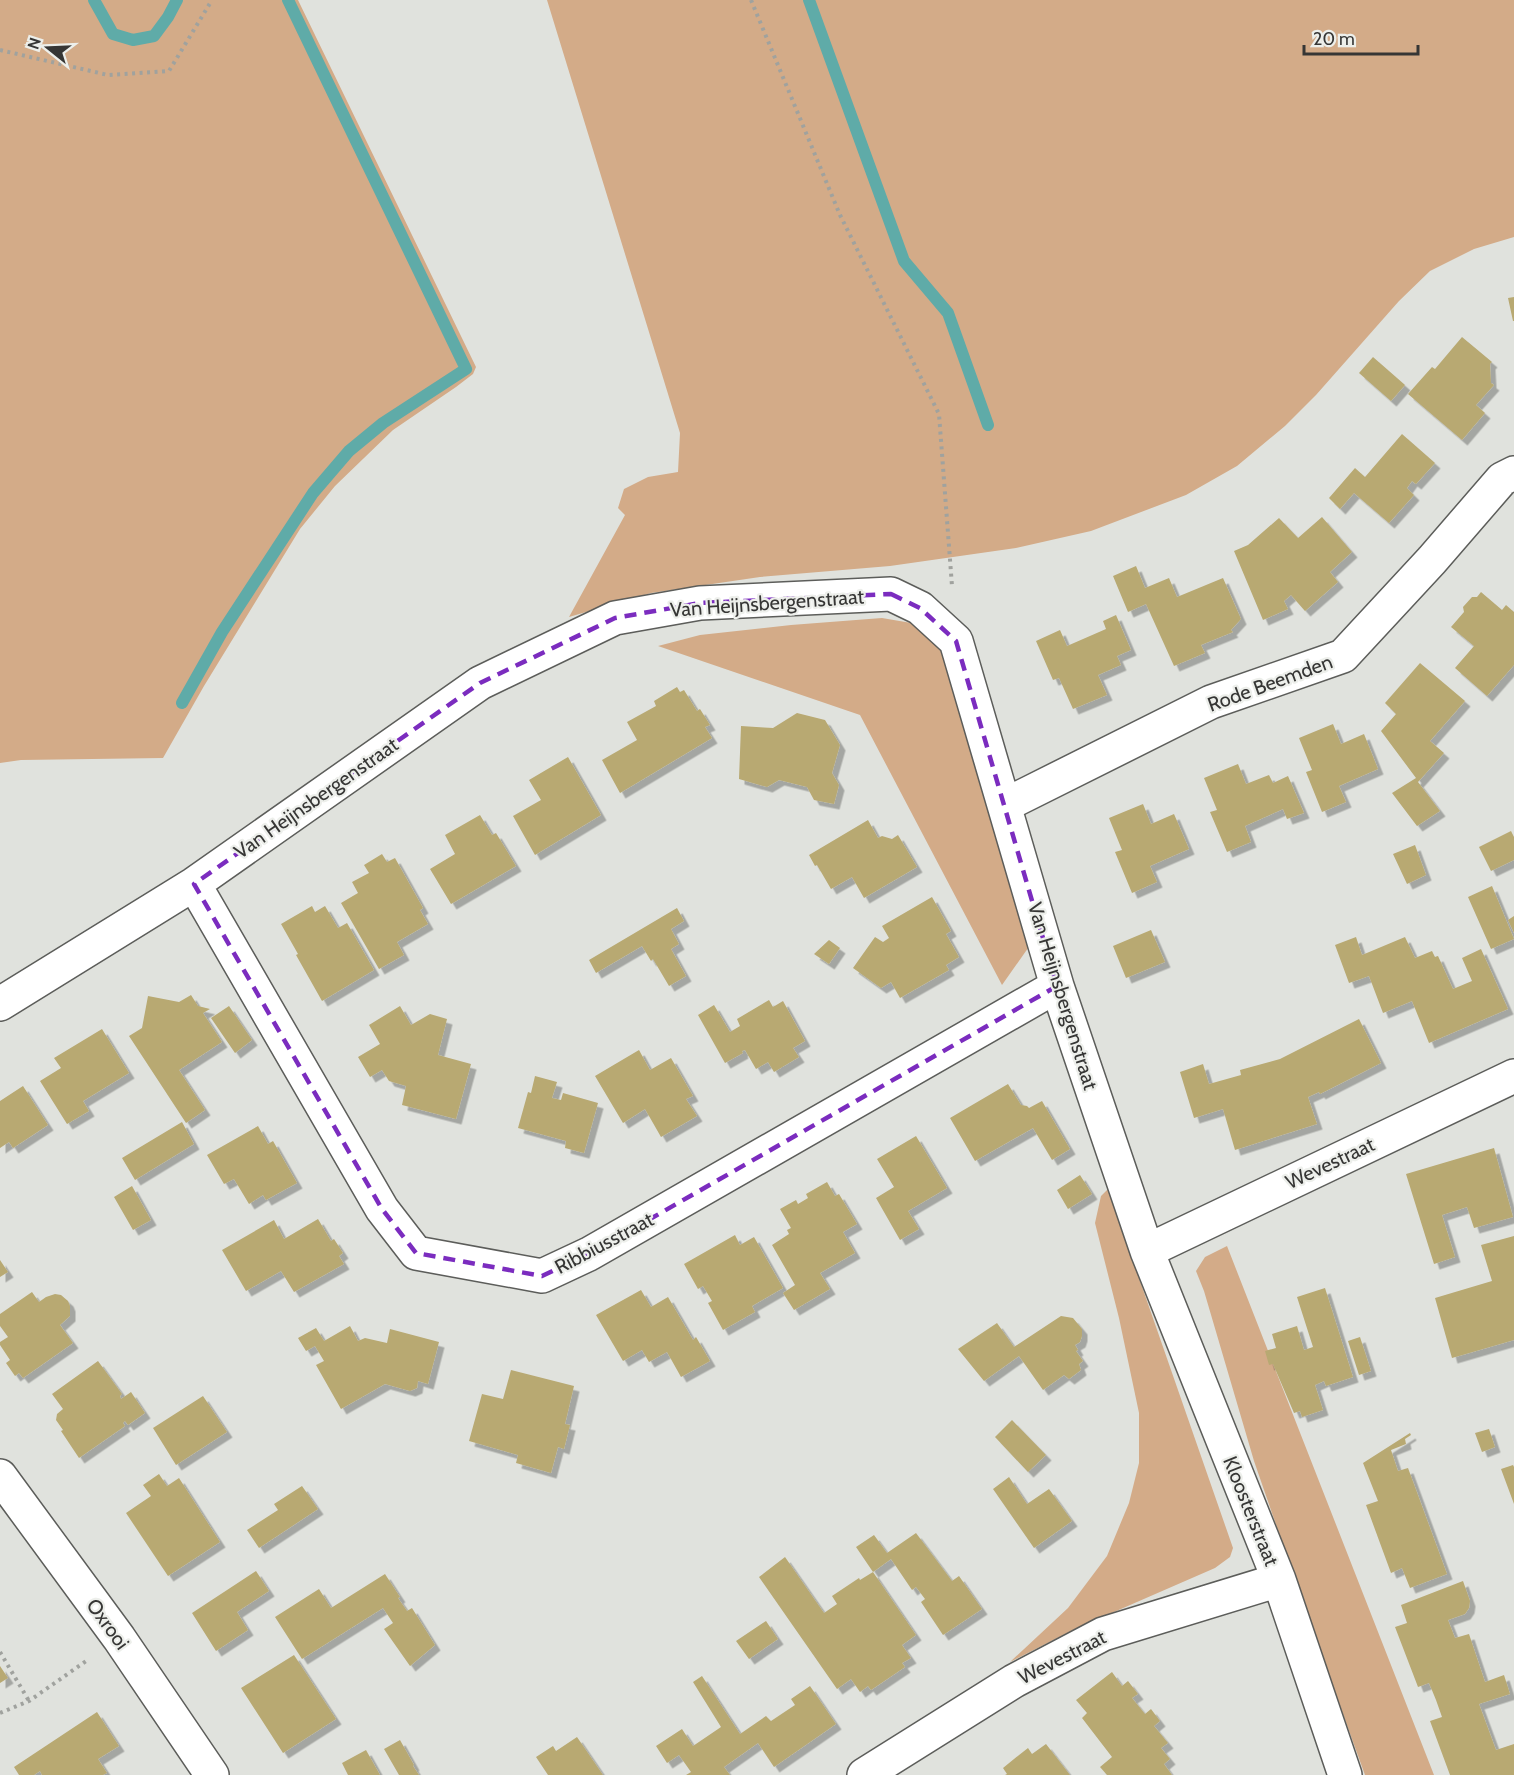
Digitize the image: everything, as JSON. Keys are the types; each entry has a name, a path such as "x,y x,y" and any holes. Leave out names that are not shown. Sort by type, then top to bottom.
{"street":[{"name":"Rode Beemden","path":"1005,805 1211,702 1342,657 1432,560 1502,479 1514,473"},
{"name":"Van Heijnsbergenstraat","path":"0,1004 194,884 480,683 615,618 700,603 891,594 920,608 956,641 1057,986 1147,1251"},
{"name":"Ribbiusstraat","path":"194,884 382,1209 416,1253 542,1276 589,1254 1057,986"},
{"name":"Wevestraat","path":"1147,1251 1514,1076"},
{"name":"Kloosterstraat","path":"1147,1251 1279,1580 1345,1775"},
{"name":"Oxrooi","path":"0,1476 119,1638 212,1775"},
{"name":"Wevestraat","path":"864,1775 1014,1681 1103,1634 1279,1580"}],"path":[{"path":"0,50 108,75 170,71 212,0"},
{"path":"751,0 840,215 939,414 956,641"},
{"path":"0,1713 30,1701 119,1638"},
{"path":"0,1652 30,1701"}],"highlighted area":[{"path":"891,594 920,608 956,641 1057,986 589,1254 542,1276 416,1253 382,1209 194,884 480,683 615,618 700,603"}],"shaded area":[{"path":"0,0 298,0 476,367 473,374 456,387 393,430 335,486 300,529 163,758 21,760 0,763"},
{"path":"547,0 1514,0 1514,237 1474,249 1430,271 1399,301 1316,395 1285,426 1237,466 1186,495 1091,531 1016,548 890,566 760,577 651,593 569,617 625,515 618,508 624,489 648,477 678,472 680,433"},
{"path":"882,618 917,624 939,635 1033,941 1002,985 860,715 658,646 700,635"},
{"path":"1108,1189 1233,1548 1230,1557 1215,1568 1075,1629 1010,1662 1068,1608 1107,1556 1129,1503 1139,1463 1139,1413 1119,1318 1095,1223 1101,1196"},
{"path":"1227,1246 1434,1775 1365,1775 1254,1461 1204,1291 1196,1271 1205,1257"}],"building":[{"path":"1514,297 1514,321 1513,321 1508,298"},
{"path":"1462,337 1492,362 1490,364 1491,383 1494,385 1476,405 1485,413 1462,440 1408,394 1432,367 1435,369"},
{"path":"1373,357 1405,385 1391,401 1359,373"},
{"path":"1402,434 1435,463 1416,484 1412,481 1407,488 1414,495 1389,523 1354,493 1340,509 1329,498 1355,468 1365,477"},
{"path":"1322,517 1352,552 1330,572 1338,582 1305,611 1291,595 1284,601 1288,609 1263,620 1234,551 1248,545 1279,518 1298,538"},
{"path":"1136,566 1145,588 1169,578 1177,597 1223,578 1241,619 1231,630 1233,632 1201,645 1205,653 1174,666 1146,604 1128,612 1113,576"},
{"path":"1481,592 1502,610 1506,605 1514,612 1514,665 1487,696 1455,668 1474,646 1451,627 1464,612 1463,607 1472,597 1477,597"},
{"path":"1116,615 1131,650 1117,656 1121,665 1098,675 1107,695 1073,709 1059,678 1053,680 1036,641 1060,630 1067,646 1106,629 1103,621"},
{"path":"1420,663 1465,701 1430,741 1444,753 1418,782 1440,811 1417,826 1392,793 1416,778 1381,731 1396,714 1385,703"},
{"path":"677,687 680,692 684,690 697,711 700,709 710,725 705,727 712,738 620,793 602,760 637,740 627,722 656,706 654,701"},
{"path":"797,713 825,720 840,745 832,773 839,785 834,804 814,800 807,787 779,780 767,787 739,779 741,726 773,728"},
{"path":"1333,724 1341,744 1364,734 1378,769 1339,786 1346,802 1322,812 1306,772 1312,770 1299,738"},
{"path":"568,757 601,815 535,855 513,816 541,800 529,780"},
{"path":"1238,764 1246,784 1269,775 1273,783 1288,776 1304,813 1287,819 1283,809 1245,826 1251,842 1227,852 1210,812 1217,810 1204,778"},
{"path":"1143,804 1151,824 1174,814 1189,849 1150,866 1157,882 1132,893 1115,852 1122,850 1109,818"},
{"path":"480,815 492,835 496,833 516,866 451,904 430,869 455,854 445,835"},
{"path":"868,820 878,838 882,836 892,839 898,835 917,867 864,898 852,877 831,889 809,855"},
{"path":"1511,831 1514,837 1514,860 1491,871 1479,847"},
{"path":"1415,845 1426,875 1407,884 1393,854"},
{"path":"382,854 387,862 395,858 423,908 420,910 428,924 397,942 404,955 379,969 341,903 358,893 352,882 369,873 364,865"},
{"path":"1492,886 1514,939 1491,949 1468,897"},
{"path":"932,897 951,931 946,934 959,957 946,965 949,970 900,998 891,982 881,988 853,968 875,937 883,942 889,938 882,926"},
{"path":"312,906 315,912 325,906 338,928 347,923 374,970 322,1001 281,924"},
{"path":"677,908 684,921 671,929 679,944 671,949 686,976 669,986 653,959 651,961 642,946 596,973 589,960"},
{"path":"1514,916 1514,933 1508,920"},
{"path":"1151,930 1165,962 1126,978 1113,946"},
{"path":"1356,937 1362,955 1405,937 1415,958 1432,951 1435,957 1438,956 1453,989 1472,981 1462,958 1481,949 1508,1009 1429,1043 1412,1001 1383,1013 1369,976 1349,983 1335,945"},
{"path":"829,940 840,948 829,964 814,954"},
{"path":"191,995 198,1006 210,1009 203,1013 222,1042 179,1070 205,1110 186,1123 129,1036 142,1028 148,996 179,1002"},
{"path":"769,1000 773,1007 783,1001 805,1041 793,1048 799,1057 774,1072 768,1062 756,1069 745,1050 725,1063 698,1015 714,1005 730,1032 740,1026 737,1019"},
{"path":"229,1006 252,1040 235,1053 211,1018"},
{"path":"400,1006 411,1025 430,1014 447,1019 438,1055 471,1064 456,1119 402,1105 406,1086 389,1081 382,1070 370,1077 358,1057 380,1044 369,1025"},
{"path":"1359,1019 1381,1063 1320,1094 1319,1092 1308,1097 1317,1124 1235,1150 1223,1109 1194,1118 1180,1072 1203,1064 1209,1084 1241,1075 1240,1070 1280,1059"},
{"path":"102,1029 129,1073 83,1101 89,1111 67,1124 40,1081 61,1068 54,1058"},
{"path":"639,1050 650,1070 671,1058 693,1096 686,1099 697,1116 661,1137 645,1109 623,1123 595,1076"},
{"path":"535,1076 557,1082 552,1098 561,1100 563,1093 598,1103 584,1153 565,1148 566,1141 518,1128"},
{"path":"1008,1084 1021,1105 1029,1108 1042,1101 1070,1149 1052,1160 1033,1128 975,1161 950,1118"},
{"path":"23,1086 48,1125 13,1148 9,1142 0,1148 0,1101"},
{"path":"182,1122 194,1144 135,1180 122,1158"},
{"path":"258,1126 268,1144 273,1141 297,1183 266,1200 263,1195 249,1204 234,1179 224,1184 207,1155"},
{"path":"916,1136 947,1188 908,1211 919,1229 900,1240 876,1198 894,1187 877,1159"},
{"path":"1494,1148 1513,1217 1474,1228 1467,1207 1442,1215 1455,1257 1434,1264 1406,1174"},
{"path":"1080,1175 1092,1194 1068,1209 1057,1190"},
{"path":"827,1182 835,1196 839,1194 857,1224 843,1232 855,1253 820,1273 830,1289 794,1310 783,1293 795,1285 772,1245 789,1234 787,1230 791,1228 780,1209 796,1200 798,1204 808,1198 806,1194"},
{"path":"132,1186 151,1220 133,1230 114,1197"},
{"path":"318,1219 331,1241 334,1239 343,1253 339,1256 344,1264 294,1292 281,1271 246,1291 222,1250 274,1220 284,1239"},
{"path":"735,1235 740,1245 754,1237 783,1288 752,1306 755,1312 723,1330 708,1303 712,1301 703,1286 698,1289 684,1264"},
{"path":"1514,1236 1514,1340 1452,1358 1435,1298 1492,1281 1481,1245"},
{"path":"0,1260 8,1272 0,1277"},
{"path":"1325,1288 1353,1377 1326,1386 1324,1381 1315,1385 1323,1410 1302,1417 1300,1411 1294,1413 1273,1364 1269,1365 1265,1351 1276,1348 1272,1334 1297,1326 1304,1350 1313,1347 1297,1297"},
{"path":"641,1290 651,1307 668,1297 693,1340 696,1337 710,1361 681,1377 667,1352 649,1362 642,1350 623,1361 596,1315"},
{"path":"32,1292 39,1302 55,1294 61,1295 68,1301 70,1316 60,1325 73,1343 23,1378 19,1373 15,1376 6,1363 10,1360 0,1342 8,1337 0,1326 0,1314"},
{"path":"1061,1316 1073,1318 1082,1329 1080,1342 1075,1345 1083,1361 1079,1364 1081,1370 1069,1379 1064,1375 1043,1390 1019,1356 984,1381 958,1349 997,1323 1014,1347"},
{"path":"350,1326 358,1341 365,1338 387,1343 390,1329 439,1342 428,1384 418,1381 417,1388 410,1391 385,1384 341,1409 316,1365 324,1361 315,1346 306,1351 298,1338 316,1328 324,1341"},
{"path":"1360,1337 1371,1371 1359,1375 1348,1341"},
{"path":"98,1361 122,1394 121,1399 131,1392 145,1413 128,1425 125,1421 123,1423 125,1426 79,1458 56,1420 57,1414 63,1409 52,1394"},
{"path":"511,1370 574,1386 565,1424 570,1425 564,1449 558,1447 551,1473 516,1463 518,1455 469,1441 482,1394 503,1399"},
{"path":"203,1396 227,1432 176,1465 153,1428"},
{"path":"1012,1420 1046,1455 1028,1472 995,1437"},
{"path":"1489,1429 1495,1447 1482,1452 1475,1433"},
{"path":"1410,1433 1411,1435 1405,1439 1406,1444 1391,1450 1398,1471 1408,1468 1447,1574 1410,1588 1402,1568 1391,1573 1366,1505 1378,1501 1363,1463"},
{"path":"1513,1465 1514,1467 1514,1504 1501,1469"},
{"path":"159,1474 167,1486 179,1478 220,1542 168,1576 126,1513 151,1496 143,1485"},
{"path":"1009,1477 1027,1504 1049,1489 1072,1521 1034,1548 993,1489"},
{"path":"302,1486 318,1509 259,1548 247,1530 278,1510 274,1504"},
{"path":"916,1533 952,1581 959,1576 982,1609 943,1635 921,1602 925,1599 916,1587 912,1590 891,1559 873,1572 856,1547 874,1535 887,1553"},
{"path":"785,1557 824,1613 837,1604 832,1596 859,1578 860,1580 873,1572 916,1635 902,1645 911,1658 902,1663 905,1667 871,1690 868,1686 860,1692 851,1679 837,1689 759,1577"},
{"path":"256,1571 269,1591 237,1612 248,1630 216,1651 192,1613"},
{"path":"385,1574 407,1611 412,1608 435,1645 410,1666 384,1629 393,1623 383,1608 302,1659 275,1617 319,1589 331,1608"},
{"path":"1463,1581 1470,1601 1469,1608 1465,1614 1448,1620 1455,1638 1469,1634 1485,1682 1504,1675 1510,1694 1479,1704 1496,1750 1514,1744 1514,1775 1450,1775 1430,1721 1442,1717 1436,1700 1429,1683 1418,1687 1395,1627 1407,1623 1401,1605"},
{"path":"766,1621 778,1639 749,1659 736,1641"},
{"path":"294,1655 336,1719 283,1753 241,1688"},
{"path":"0,1666 8,1678 0,1683"},
{"path":"1112,1672 1122,1686 1128,1681 1138,1694 1132,1698 1145,1714 1151,1709 1160,1721 1154,1726 1168,1743 1161,1748 1170,1759 1164,1764 1172,1775 1107,1775 1100,1767 1112,1757 1082,1718 1087,1713 1076,1700"},
{"path":"702,1676 740,1734 766,1716 771,1721 795,1705 791,1699 810,1686 836,1724 774,1767 758,1743 724,1767 730,1775 686,1775 691,1772 679,1755 667,1763 656,1746 682,1729 693,1746 721,1727 693,1682"},
{"path":"97,1712 119,1746 98,1759 107,1773 103,1775 42,1775 40,1771 34,1775 19,1775 14,1767"},
{"path":"577,1737 603,1775 548,1775 536,1757 553,1746 556,1751"},
{"path":"400,1740 419,1775 399,1775 384,1749"},
{"path":"1046,1744 1070,1775 1005,1775 1007,1774 1003,1768 1028,1748 1032,1754"},
{"path":"366,1750 380,1775 348,1775 342,1763"}],"waterway":[{"path":"94,0 113,34 133,40 154,36 177,0"},
{"path":"182,703 222,632 313,493 349,451 383,423 466,369 288,0"},
{"path":"809,0 904,261 948,313 988,425"}]}
